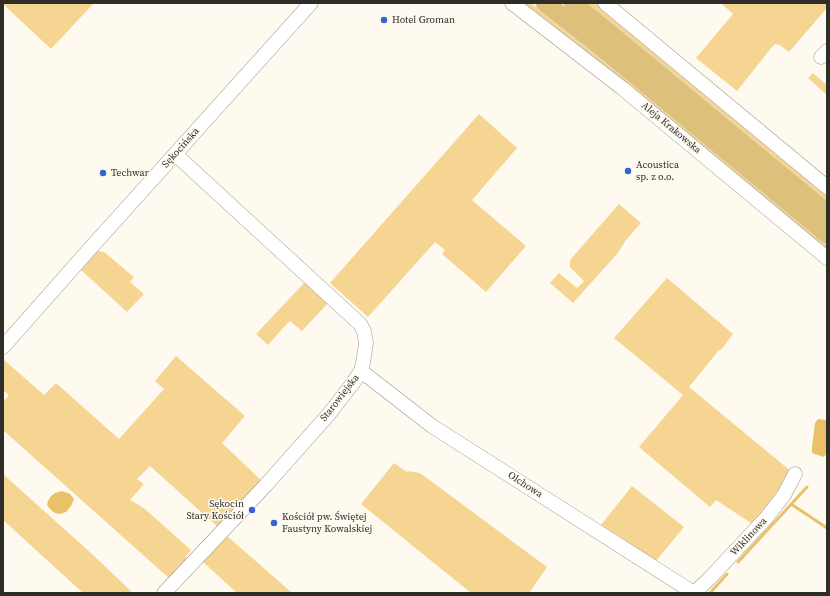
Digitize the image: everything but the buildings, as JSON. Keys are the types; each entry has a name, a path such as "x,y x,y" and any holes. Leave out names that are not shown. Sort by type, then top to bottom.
{"main road":[{"name":"Aleja Krakowska","path":"545,3 600,46 827,234"},
{"path":"573,3 827,213"}],"street":[{"name":"Sękocińska","path":"3,347 311,3"},
{"name":"Aleja Krakowska","path":"512,3 622,88 827,258"},
{"path":"605,3 827,187"},
{"name":"Starowiejska","path":"164,593 281,468 329,414 353,383 360,371 366,349 364,331 360,324 175,154"},
{"name":"Olchowa","path":"360,371 432,426 694,593"},
{"name":"Wiklinowa","path":"694,593 766,518 784,496 795,474"}],"shaded area":[{"path":"3,3 94,3 51,49"},
{"path":"521,3 531,3 570,32 827,244 827,250"},
{"path":"582,3 596,3 652,49 827,194 827,205"},
{"path":"721,3 827,3 827,8 789,52 780,45 775,44 737,91 696,58 733,14"},
{"path":"813,73 827,85 827,95 808,78"},
{"path":"479,114 517,148 472,200 526,246 486,292 442,254 445,250 435,242 368,317 330,283"},
{"path":"619,204 641,223 626,240 617,254 573,303 550,283 559,273 577,288 584,281 570,267 570,260"},
{"path":"98,251 104,252 134,277 130,282 144,294 127,312 81,270"},
{"path":"667,278 733,334 689,387 792,472 754,525 716,500 710,507 639,447 683,395 614,338"},
{"path":"305,282 328,303 302,331 290,321 268,345 256,334"},
{"path":"176,356 245,416 222,443 263,482 220,529 150,466 137,479 144,484 130,500 145,509 191,550 185,557 189,562 171,580 3,430 3,402 9,395 3,390 3,359 44,395 56,383 119,439 164,389 155,381"},
{"path":"818,419 827,420 827,453 824,457 812,453 815,423"},
{"path":"394,463 407,472 420,473 547,567 529,593 471,593 361,504"},
{"path":"3,474 133,593 83,593 3,520"},
{"path":"632,486 684,527 656,561 601,525"},
{"path":"62,491 70,494 74,499 66,512 60,514 55,513 47,505 48,501 55,493"},
{"path":"227,536 292,593 237,593 203,562"}],"waterway":[{"path":"738,562 807,487"},
{"path":"791,504 827,528"},
{"path":"710,593 727,574"}],"place":[{"name":"Hotel Groman","path":"384,20"},
{"name":"Acoustica sp. z o.o.","path":"628,171"},
{"name":"Techwar","path":"103,173"},
{"name":"Sękocin Stary Kościół","path":"252,510"},
{"name":"Kościół pw. Świętej Faustyny Kowalskiej","path":"274,523"}]}
